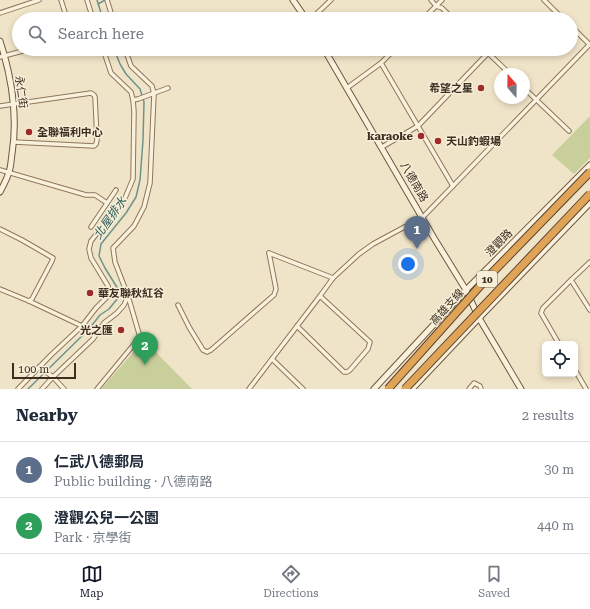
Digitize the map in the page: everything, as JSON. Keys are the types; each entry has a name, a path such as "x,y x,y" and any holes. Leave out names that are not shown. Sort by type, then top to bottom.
{"highway":[{"name":"高雄支線","path":"388,389 489,276 590,172"},
{"name":"10","path":"405,389 590,194"}],"street":[{"path":"0,13 39,0"},
{"path":"61,0 65,12"},
{"path":"87,0 91,12"},
{"path":"107,0 110,12"},
{"path":"289,0 294,2 301,12"},
{"path":"318,12 331,0"},
{"path":"431,0 436,6 442,8 446,12"},
{"path":"430,12 442,0"},
{"path":"544,0 557,12"},
{"path":"250,389 333,278 359,254 373,244 423,217 590,45 578,33"},
{"name":"永仁街","path":"0,41 2,56 10,80 15,121 14,142 9,172 0,192"},
{"path":"2,56 12,54"},
{"path":"18,389 82,326 96,308 108,296 108,286 91,258 89,249 91,241 125,198 133,179 134,112 136,99 131,92 111,73 105,56"},
{"path":"97,389 140,337 128,296 115,262 113,248 134,226 144,207 150,183 154,94 152,86 131,66 127,56"},
{"name":"八德南路","path":"328,56 466,290 479,318 521,389"},
{"path":"347,88 381,63 388,56"},
{"path":"382,147 418,126 485,56"},
{"path":"491,56 504,68"},
{"path":"381,63 453,186"},
{"path":"136,99 168,88"},
{"path":"0,106 91,93 95,97 97,140 94,146 14,142"},
{"path":"530,94 569,131"},
{"name":"澄觀路","path":"374,389 466,290 590,165"},
{"path":"0,170 86,195 95,196 107,203"},
{"path":"91,227 116,190"},
{"path":"412,389 590,203"},
{"path":"0,230 22,240 53,258 32,299 29,301"},
{"path":"178,305 203,350 207,352 274,295 276,289 269,253 333,278"},
{"path":"557,341 541,313 543,308 590,262"},
{"path":"571,280 590,310"},
{"path":"0,289 82,326"},
{"path":"42,389 52,376 93,339 104,323 117,313 124,305 128,296"},
{"path":"297,326 344,372 350,370 368,349 370,342 320,296"},
{"path":"272,359 303,389"},
{"path":"41,368 52,376 64,389"},
{"path":"578,375 586,389"},
{"path":"469,389 474,384 480,386 481,389"}],"green space":[{"path":"590,116 590,158 574,174 552,155"},
{"path":"144,340 192,389 101,389"}],"waterway":[{"name":"北屋排水","path":"97,0 101,12"},
{"name":"北屋排水","path":"98,4 105,0"},
{"name":"北屋排水","path":"28,389 89,329 100,315 109,309 118,298 118,289 99,256 101,244 126,213 136,197 140,180 144,102 140,89 126,74 117,56"}],"place":[{"name":"希望之星","path":"481,88"},
{"name":"全聯福利中心","path":"29,132"},
{"name":"karaoke","path":"421,136"},
{"name":"天山釣蝦場","path":"438,141"},
{"name":"仁武八德郵局","path":"417,249"},
{"name":"華友聯秋紅谷","path":"90,293"},
{"name":"光之匯","path":"121,330"},
{"name":"澄觀公兒一公園","path":"145,365"}]}
